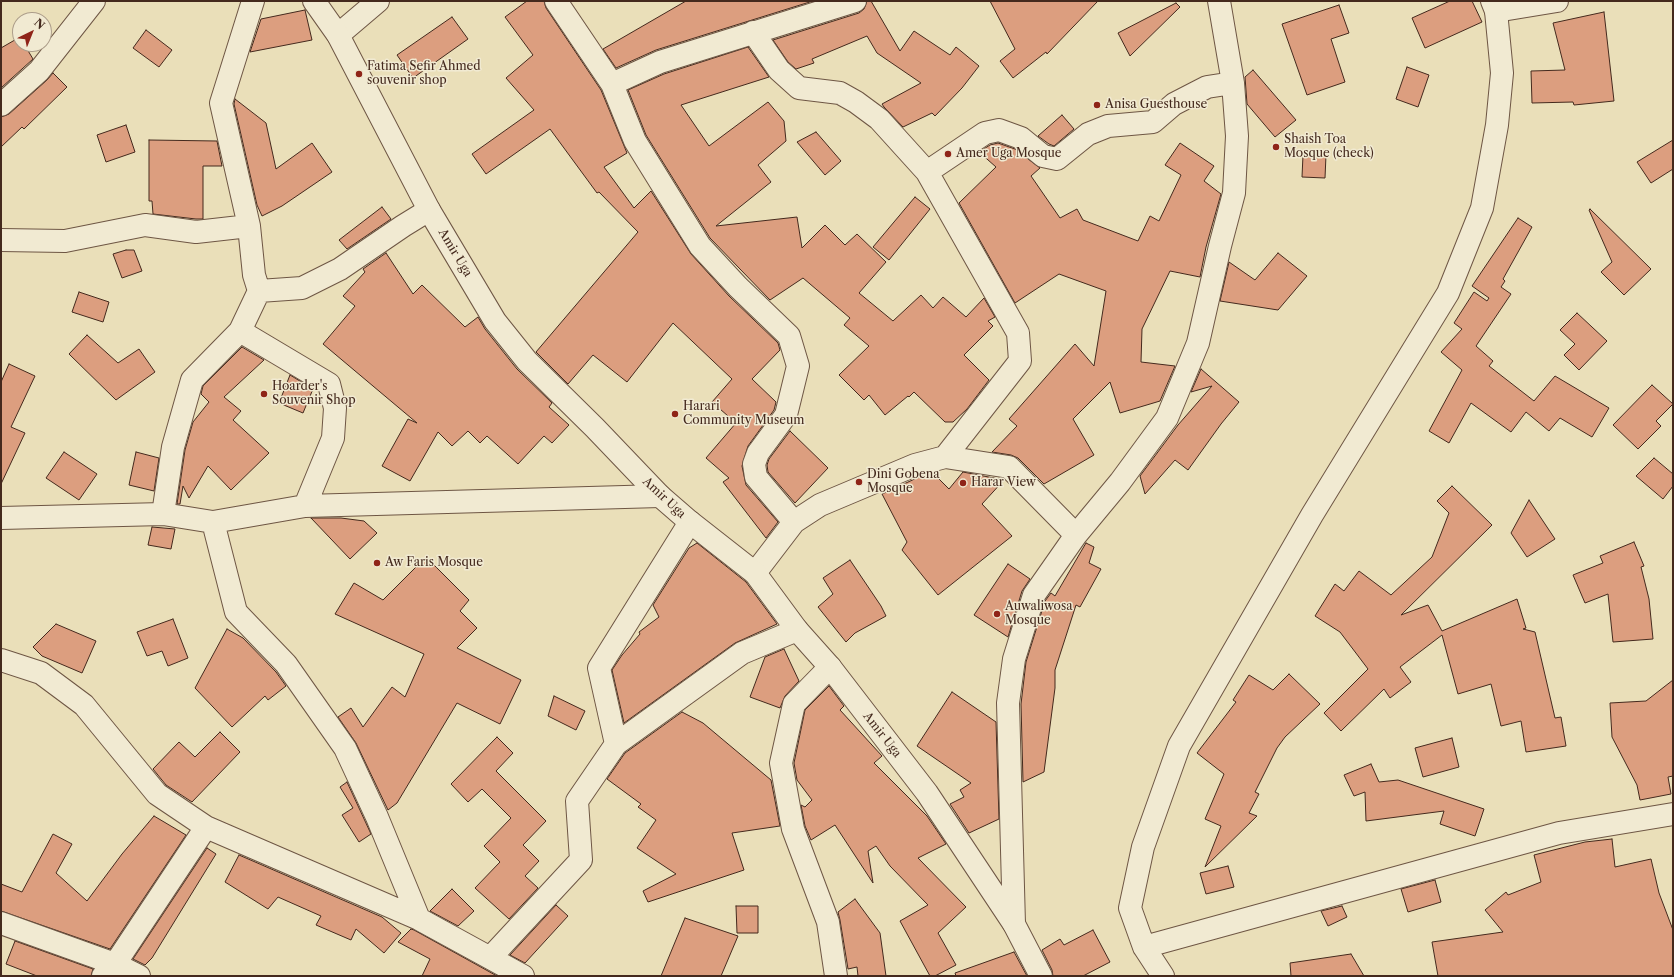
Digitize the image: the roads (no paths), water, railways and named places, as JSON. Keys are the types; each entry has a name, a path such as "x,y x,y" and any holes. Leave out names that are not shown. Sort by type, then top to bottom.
{"street":[{"path":"1,104 39,71 94,1"},
{"path":"163,514 173,448 192,380 240,331 259,291 254,275 249,226 221,102 253,1"},
{"name":"Amir Uga","path":"314,1 338,35 429,210 495,321 527,361 595,428 660,496 690,522 755,573 797,630 830,667 927,793 1014,924 1041,976"},
{"path":"338,35 378,1"},
{"path":"556,1 612,84 635,141 700,246 738,287 789,336 798,366 786,415 758,453 754,464 756,477 794,522"},
{"path":"612,84 660,62 856,1"},
{"path":"1014,924 1008,703 1014,659 1034,595 1076,535 1120,482 1168,418 1198,343 1220,246 1234,193 1237,136 1233,83 1219,1"},
{"path":"1163,976 1144,947 1130,908 1143,847 1179,746 1312,514 1448,293 1482,208 1497,126 1502,73 1494,6 1557,1"},
{"path":"753,32 779,70 799,88 840,93 856,102 879,119 927,172 1018,333 1020,361 945,457"},
{"path":"927,172 985,133 999,130 1021,138 1043,156 1057,159 1088,134 1108,126 1153,122 1174,104 1207,87 1233,83"},
{"path":"259,291 302,288 340,269 429,210"},
{"path":"1,240 65,241 145,226 196,232 249,226"},
{"path":"240,331 329,384 335,408 333,438 305,506"},
{"path":"755,573 794,522 820,505 915,465 945,457 1009,467 1076,535"},
{"path":"1,518 163,514 213,522 305,506 660,496"},
{"path":"213,522 236,612 286,664 345,748 377,818 419,919"},
{"path":"616,744 599,668 690,522"},
{"path":"491,957 581,860 577,801 616,744 742,653 797,630"},
{"path":"1,660 41,673 84,705 156,794 206,827 419,919 524,976"},
{"path":"830,667 794,704 781,763 793,829 828,922 836,976"},
{"path":"1144,947 1559,833 1673,814"},
{"path":"109,970 206,827"},
{"path":"1,922 109,970 139,976"}],"place":[{"name":"Fatima Sefir Ahmed souvenir shop","path":"359,74"},
{"name":"Anisa Guesthouse","path":"1097,105"},
{"name":"Shaish Toa Mosque (check)","path":"1276,147"},
{"name":"Amer Uga Mosque","path":"948,154"},
{"name":"Hoarder's Souvenir Shop","path":"264,394"},
{"name":"Harari Community Museum","path":"675,414"},
{"name":"Dini Gobena Mosque","path":"859,482"},
{"name":"Harar View","path":"963,483"},
{"name":"Aw Faris Mosque","path":"377,563"},
{"name":"Auwaliwosa Mosque","path":"997,614"}]}
